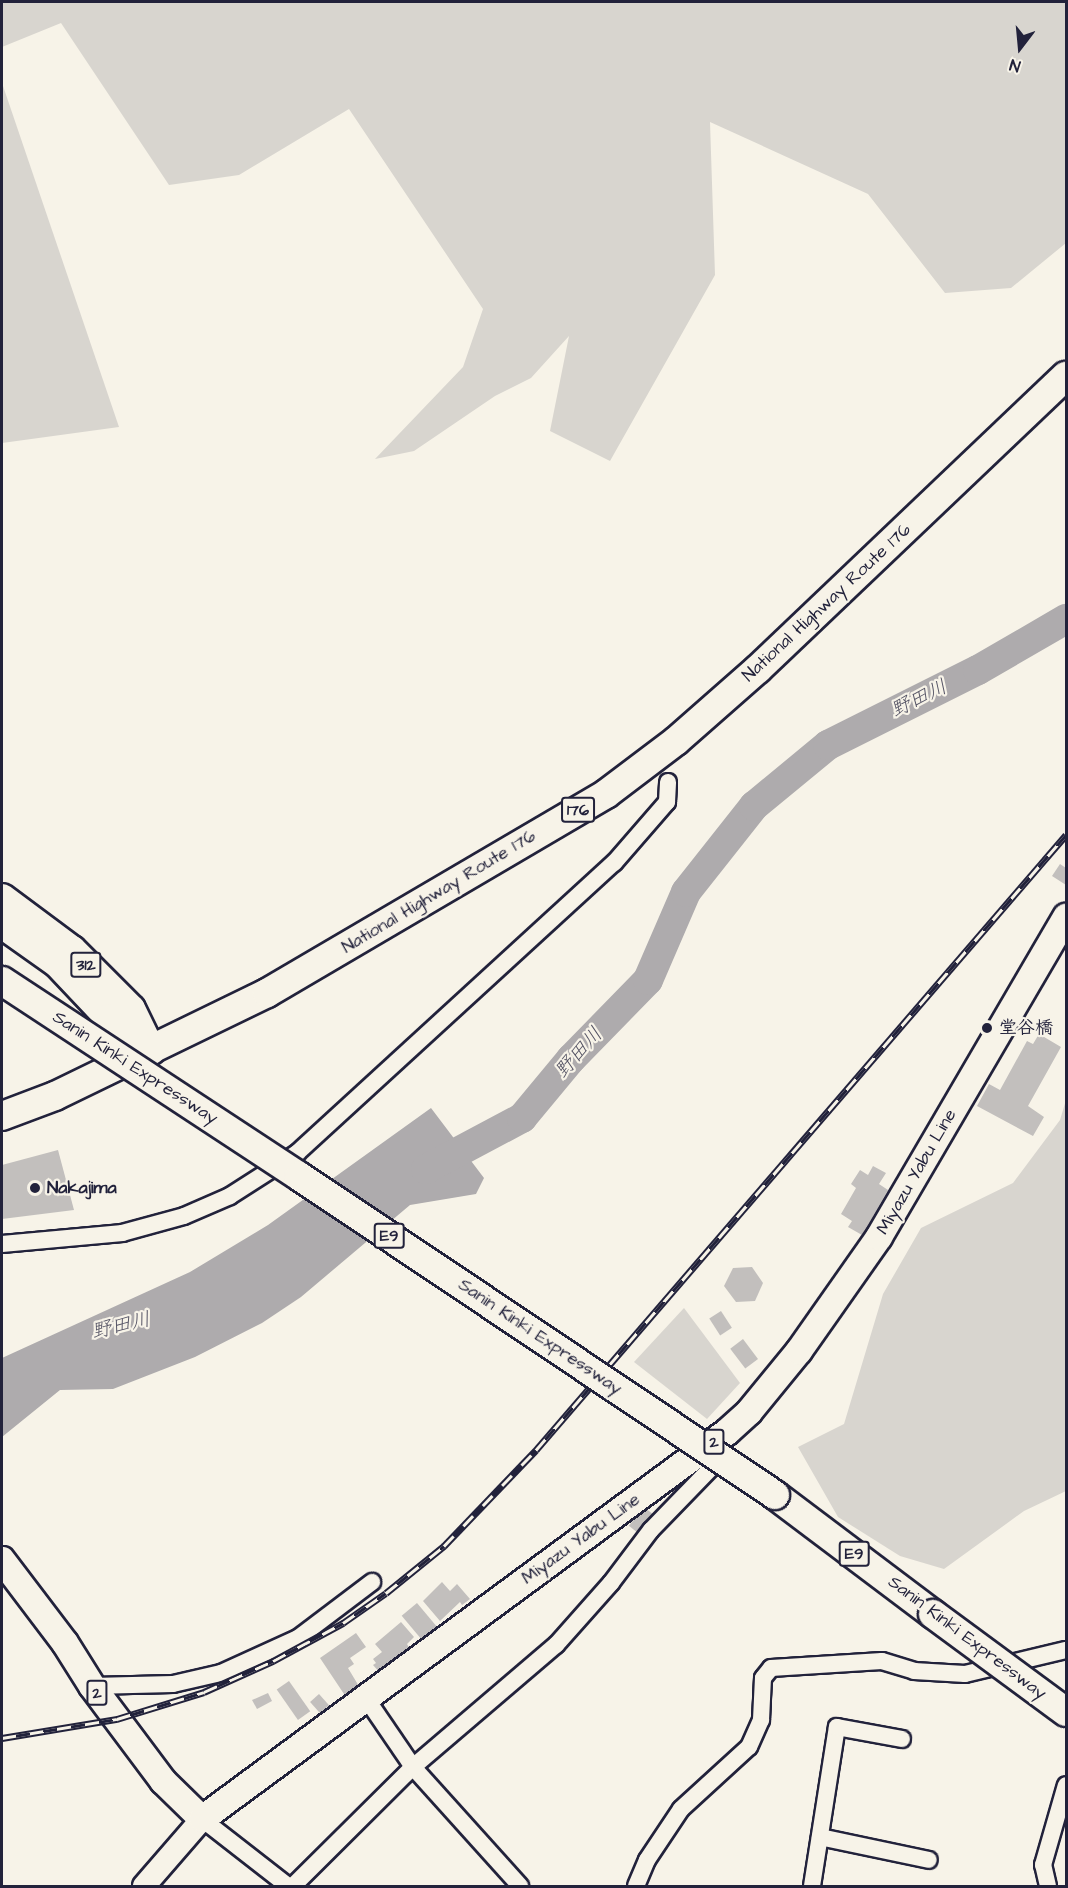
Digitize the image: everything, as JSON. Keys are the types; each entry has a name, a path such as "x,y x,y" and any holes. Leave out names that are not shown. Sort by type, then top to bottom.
{"highway":[{"name":"National Highway Route 176","path":"2,1116 55,1096 267,993 606,794 676,741 758,669 1066,376"},
{"name":"312","path":"2,898 72,950 131,1009 151,1050"},
{"name":"312","path":"2,924 57,963 110,1018 151,1050"},
{"name":"Sanin Kinki Expressway","path":"2,981 299,1176 775,1495 1066,1712"}],"main road":[{"name":"Miyazu Yabu Line","path":"202,1819 727,1432 749,1412 799,1351 879,1237 1066,917"},
{"name":"2","path":"2,1560 65,1642 92,1686 163,1781 202,1819"},
{"path":"144,1887 202,1819"}],"street":[{"path":"2,1244 122,1233 184,1216 230,1196 297,1153 614,863 667,802 668,782"},
{"path":"293,1887 413,1767 556,1645 611,1583 651,1530 711,1468 727,1432"},
{"path":"92,1686 173,1684 221,1673 298,1638 372,1582"},
{"path":"636,1887 647,1860 681,1809 749,1747 761,1720 763,1678 771,1668 882,1660 914,1671 965,1674 1066,1650"},
{"path":"366,1698 413,1767 520,1887"},
{"path":"812,1887 837,1727 902,1739"},
{"path":"1048,1887 1042,1865 1066,1785"},
{"path":"202,1819 288,1887"},
{"path":"820,1837 929,1860"}],"shaded area":[{"path":"2,2 1066,2 1066,243 1011,288 945,293 868,194 710,122 715,275 610,461 550,431 569,336 531,378 495,396 414,451 375,459 463,367 483,309 349,109 239,175 169,185 61,23 2,47"},
{"path":"2,83 119,427 2,443"},
{"path":"1066,1100 1066,1491 1024,1511 944,1569 900,1556 838,1517 798,1447 844,1424 883,1294 921,1228 1013,1183 1060,1120"},
{"path":"684,1308 740,1383 707,1419 634,1362"}],"water":[{"path":"431,1108 484,1178 476,1194 410,1205 301,1297 262,1323 195,1357 113,1389 60,1390 2,1437 2,1358 190,1272 268,1225"}],"building":[{"path":"1060,864 1066,868 1066,885 1052,876"},
{"path":"1039,1034 1061,1047 1028,1106 1044,1117 1033,1136 977,1106 989,1084 1000,1090 1027,1041 1033,1044"},
{"name":"Nakajima","path":"58,1150 74,1210 2,1219 2,1165"},
{"path":"873,1166 886,1173 879,1184 888,1190 862,1235 848,1227 852,1221 841,1214 856,1188 851,1184 860,1170 868,1175"},
{"path":"752,1267 763,1283 755,1301 736,1302 724,1286 733,1268"},
{"path":"721,1311 732,1328 720,1335 709,1319"},
{"path":"743,1339 758,1359 745,1369 730,1349"},
{"path":"644,1507 655,1516 640,1534 629,1526"},
{"path":"442,1582 450,1591 457,1584 470,1599 462,1605 460,1602 440,1621 423,1601"},
{"path":"417,1603 437,1627 422,1640 402,1616"},
{"path":"401,1622 414,1637 407,1644 410,1649 380,1673 373,1665 376,1663 373,1659 382,1652 375,1644"},
{"path":"356,1633 366,1647 350,1658 354,1664 348,1668 360,1688 346,1697 320,1658"},
{"path":"289,1681 310,1711 298,1720 277,1690"},
{"path":"268,1693 272,1701 257,1709 252,1700"},
{"path":"319,1694 329,1705 320,1713 310,1702"}],"waterway":[{"name":"野田川","path":"426,1169 522,1118 571,1059 648,980 686,892 754,806 828,745 978,670 1066,619"}],"railway":[{"path":"2,1738 117,1719 204,1692 273,1661 343,1623 386,1593 444,1546 536,1450 1066,835"}],"place":[{"name":"堂谷橋","path":"987,1028"},
{"name":"Nakajima","path":"35,1188"}]}
